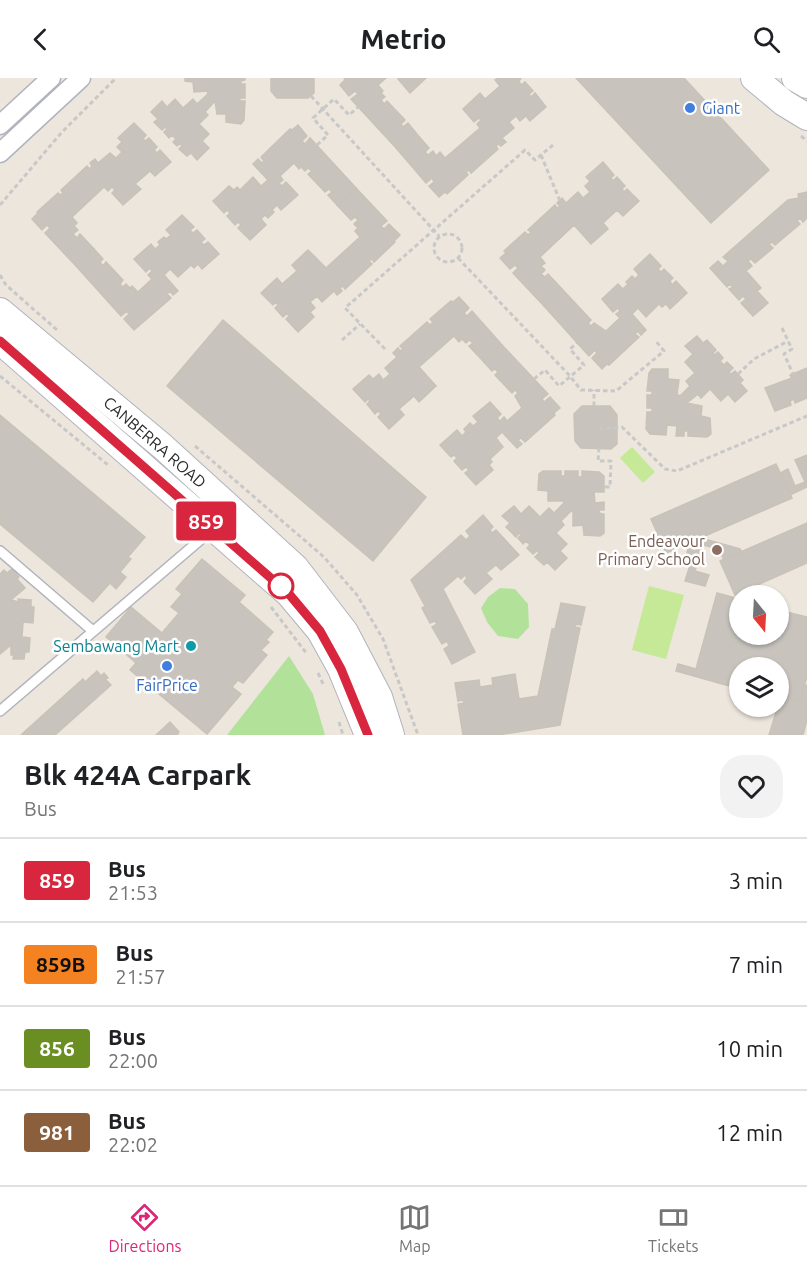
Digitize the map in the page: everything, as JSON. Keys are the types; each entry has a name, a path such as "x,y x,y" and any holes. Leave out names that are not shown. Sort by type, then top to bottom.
{"main road":[{"path":"754,78 784,104 807,117"},
{"path":"795,78 807,85"},
{"name":"CANBERRA ROAD","path":"0,311 162,446 295,567 345,632 379,697 391,735"},
{"name":"CANBERRA ROAD","path":"0,342 289,594 320,631 341,669 368,735"}],"street":[{"path":"0,125 51,78"},
{"path":"0,153 81,78"}],"lane":[{"path":"0,711 215,528"},
{"path":"0,551 93,631"}],"path":[{"path":"0,206 62,132 117,78"},
{"path":"311,96 439,236"},
{"path":"317,145 328,135 313,118 334,99 349,115 358,107"},
{"path":"385,350 345,308 525,150 535,160 553,145"},
{"path":"541,155 560,201"},
{"path":"448,234 458,238 462,248 458,258 448,262 438,258 434,248 439,236 448,234"},
{"path":"458,258 581,390 616,390 664,351 655,340"},
{"path":"342,340 360,324"},
{"path":"782,328 792,349 784,354 793,374"},
{"path":"738,374 754,359 789,341"},
{"path":"534,379 544,370 559,386 584,365 570,349 577,343"},
{"path":"594,390 594,406"},
{"path":"599,429 622,427 665,469 677,471 807,416"},
{"path":"599,448 598,461 610,461 610,487 604,487"}],"green space":[{"path":"632,447 655,472 643,483 620,458"},
{"path":"649,586 684,595 666,659 632,650"},
{"path":"500,588 515,589 528,604 529,627 518,639 498,636 487,622 481,608 488,597"},
{"path":"289,656 313,694 325,735 227,735"}],"building":[{"path":"185,78 245,78 241,84 245,84 245,98 240,98 240,101 245,101 244,120 241,124 226,122 226,114 217,114 215,101 205,112 208,115 199,124 209,134 202,141 209,148 197,160 191,153 187,156 179,149 182,146 180,143 177,146 173,142 176,139 172,135 169,138 164,132 167,129 165,127 162,130 154,122 158,119 151,112 162,101 167,107 175,99 183,108 193,99 197,104 208,94 207,91 194,92 193,82 185,81"},
{"path":"271,78 314,78 314,93 308,98 277,98 271,91"},
{"path":"344,78 386,78 378,85 385,97 381,100 384,104 387,101 405,120 401,124 403,127 408,123 416,133 397,149 351,99 358,94 355,91 349,96 340,85 345,80"},
{"path":"426,78 410,93 398,79"},
{"path":"521,78 519,81 521,85 525,82 533,91 529,94 531,97 535,93 546,107 530,121 526,116 520,121 516,116 509,122 514,128 502,138 506,142 501,146 498,144 496,146 498,149 471,173 469,170 466,172 468,175 447,194 445,192 439,197 429,186 434,182 432,178 426,183 397,149 416,133 429,148 425,152 428,155 433,151 436,156 440,152 445,158 480,128 477,124 481,120 479,118 474,122 463,109 480,93 485,99 500,86 495,80"},
{"path":"576,78 684,78 769,170 711,223"},
{"path":"134,123 146,135 143,139 145,141 149,138 157,147 154,150 157,153 160,150 171,162 155,176 150,171 135,184 141,189 123,205 112,193 115,190 112,187 108,191 104,187 72,217 77,223 74,226 78,230 73,234 77,238 80,234 94,249 76,266 45,233 50,228 47,225 42,230 32,219 58,193 60,195 63,193 61,190 87,166 90,169 92,166 90,163 95,159 98,163 110,153 116,158 122,152 117,147 122,142 118,138"},
{"path":"298,125 307,136 302,141 305,144 310,138 356,188 337,205 328,195 332,192 329,189 325,192 308,174 312,171 308,168 305,171 301,167 299,169 294,163 280,176 283,180 279,183 282,186 286,182 298,195 281,210 277,205 268,218 265,215 261,219 266,225 250,240 238,228 241,225 238,222 235,225 227,216 230,213 227,210 224,213 213,201 229,186 234,190 237,187 240,190 253,177 261,186 268,180 253,164 258,159 262,163 264,161 261,157 290,129"},
{"path":"603,162 614,175 611,178 613,181 617,177 625,186 622,189 624,192 627,189 639,201 623,216 617,210 603,223 608,229 591,244 574,225 540,257 545,263 541,266 545,270 541,274 545,277 548,274 562,289 544,306 513,273 518,268 515,265 510,269 500,258 506,253 504,251 525,232 528,235 531,232 528,230 555,205 557,208 560,206 557,203 562,198 566,203 578,192 583,198 590,192 585,186 590,181 586,177"},
{"path":"356,188 387,221 381,226 384,229 389,224 400,235 374,262 372,259 369,261 372,264 345,289 343,286 340,288 342,291 337,295 334,291 322,302 317,296 310,302 315,308 310,312 314,317 298,332 286,319 289,316 287,313 283,317 275,308 278,305 276,302 273,305 261,293 277,278 282,284 297,271 292,265 308,250 326,268 360,237 355,231 358,228 354,224 358,220 355,217 351,220 337,205"},
{"path":"807,192 807,218 803,222 800,218 797,221 800,224 775,245 772,242 769,244 773,248 755,263 751,259 748,261 752,266 746,271 761,288 757,291 768,303 753,316 741,303 746,299 743,296 739,300 729,289 733,287 730,284 727,287 710,268 718,261 723,266 728,261 723,257 788,200 799,198 798,194"},
{"path":"182,215 194,227 190,230 193,233 197,230 205,239 201,242 204,245 208,242 219,254 202,269 198,264 194,268 191,265 178,277 170,269 164,275 178,291 173,295 170,291 167,294 171,298 134,330 124,319 129,314 127,311 121,316 76,266 94,249 103,259 100,262 103,266 106,262 123,280 120,284 123,287 126,284 130,288 132,286 138,292 152,279 148,275 152,271 150,268 146,272 134,259 151,244 155,249 160,245 158,242 171,235 166,230"},
{"path":"650,254 661,266 658,269 661,272 664,269 673,278 670,281 672,285 676,281 687,293 670,309 666,304 662,307 659,304 646,317 638,308 632,314 646,330 641,335 638,331 635,334 639,337 602,369 592,358 597,353 595,350 589,356 544,306 562,289 591,320 588,323 591,326 594,323 606,331 620,318 616,314 620,311 618,308 613,312 602,299 618,284 623,289 632,276 635,279 639,275 634,269"},
{"path":"459,297 469,308 464,313 467,316 472,311 502,345 483,361 469,346 473,343 469,340 466,343 462,339 459,342 454,336 419,367 436,386 419,402 414,396 399,409 404,415 389,429 378,417 381,414 378,411 375,414 367,404 370,401 368,399 365,402 353,389 369,375 373,379 379,374 383,380 390,374 385,368 397,357 393,353 398,348 400,351 403,349 400,346 427,322 430,325 433,322 430,319"},
{"path":"223,320 426,497 373,561 167,386"},
{"path":"697,336 703,343 707,340 716,350 714,355 718,352 723,358 720,361 724,365 727,362 733,368 729,372 731,374 735,371 743,380 740,383 747,391 735,402 728,394 721,401 710,389 701,398 698,394 687,403 702,406 701,416 710,418 711,434 707,437 688,436 688,431 684,431 684,436 676,436 677,426 667,425 666,435 650,434 646,429 647,412 652,412 652,408 647,408 647,395 652,395 652,391 647,391 649,373 652,369 668,369 668,379 679,380 677,394 680,396 690,386 686,381 695,373 685,362 693,354 685,346"},
{"path":"502,345 548,394 542,399 544,402 550,397 560,408 525,442 521,438 518,440 522,444 517,448 502,432 496,438 503,447 490,459 492,462 489,465 493,470 476,485 465,473 469,470 466,467 462,470 454,461 457,458 454,455 451,457 440,445 457,430 462,436 466,432 464,429 470,423 473,426 478,422 473,416 490,402 501,414 497,418 500,421 504,417 507,421 522,408 515,396 518,393 515,390 512,393 495,375 498,372 495,369 492,371 483,361"},
{"path":"807,368 807,398 795,403 794,399 790,401 791,405 775,411 765,388 792,378 790,375"},
{"path":"582,406 610,406 617,415 617,444 611,449 581,448 575,441 574,414"},
{"path":"0,415 145,537 128,557 131,559 120,572 126,577 116,589 110,583 93,602 0,524"},
{"path":"807,455 807,487 790,495 780,473 788,469 795,486 805,482 795,460"},
{"path":"776,464 792,498 666,553 651,519"},
{"path":"543,471 561,471 561,476 565,476 565,471 578,471 578,477 582,477 582,471 599,472 604,476 604,492 594,492 595,503 604,502 604,510 599,510 599,513 604,514 604,533 600,536 584,535 583,525 573,526 573,512 571,511 561,521 564,525 556,533 567,544 560,551 567,558 555,570 547,562 544,565 535,557 539,553 537,551 533,554 527,548 530,545 526,541 523,544 518,538 521,535 519,533 516,537 506,527 510,523 502,516 514,506 521,514 529,506 540,517 549,508 554,513 564,503 563,501 548,501 548,491 538,490 539,474"},
{"path":"483,515 493,527 490,530 492,533 496,530 519,555 501,570 496,565 486,573 492,579 475,594 464,582 467,578 465,575 461,579 458,576 443,589 475,652 452,664 444,649 449,646 447,641 442,644 432,627 437,624 435,621 430,623 422,608 425,606 411,580 461,535 466,540 470,536 466,531"},
{"path":"807,523 807,563 758,585 731,585 720,561"},
{"path":"701,538 740,549 742,552 724,560 719,549 703,545 695,571 709,575 705,586 685,581 692,559 686,558 689,543"},
{"name":"Sembawang Mart","path":"202,559 245,595 239,602 273,632 266,640 269,642 261,650 267,655 243,683 238,680 232,687 241,694 207,734 130,670 136,663 106,637 131,607 162,633 179,613 171,607 182,594 176,589"},
{"path":"12,569 25,588 11,600 19,602 18,599 31,600 31,607 34,607 33,623 23,622 22,637 30,638 29,652 25,652 24,659 13,659 11,645 0,654 0,574 4,570 7,573"},
{"path":"717,593 729,596 729,645 789,645 789,613 807,617 807,676 800,701 789,698 789,657 729,657 729,686 676,671 678,664 696,669"},
{"path":"561,603 585,607 581,625 576,624 575,627 580,628 560,725 498,735 463,735 458,704 464,703 463,700 458,701 455,683 479,680 480,687 493,685 492,678 515,674 519,699 538,696 552,629 555,629"},
{"path":"97,671 101,676 104,673 108,678 105,679 111,685 55,735 21,735 83,679 85,682"},
{"path":"805,685 807,685 807,703 800,701"},
{"path":"789,698 807,703 807,720 803,735 769,735 775,717 789,717"},
{"path":"170,722 179,732 177,735 156,735"}],"bus line":[{"name":"859","path":"0,341 289,594 320,631 341,669 368,735"}],"place":[{"name":"Giant","path":"690,108"},
{"name":"Endeavour Primary School","path":"717,550"},
{"name":"Sembawang Mart","path":"191,646"},
{"name":"FairPrice","path":"167,666"}]}
